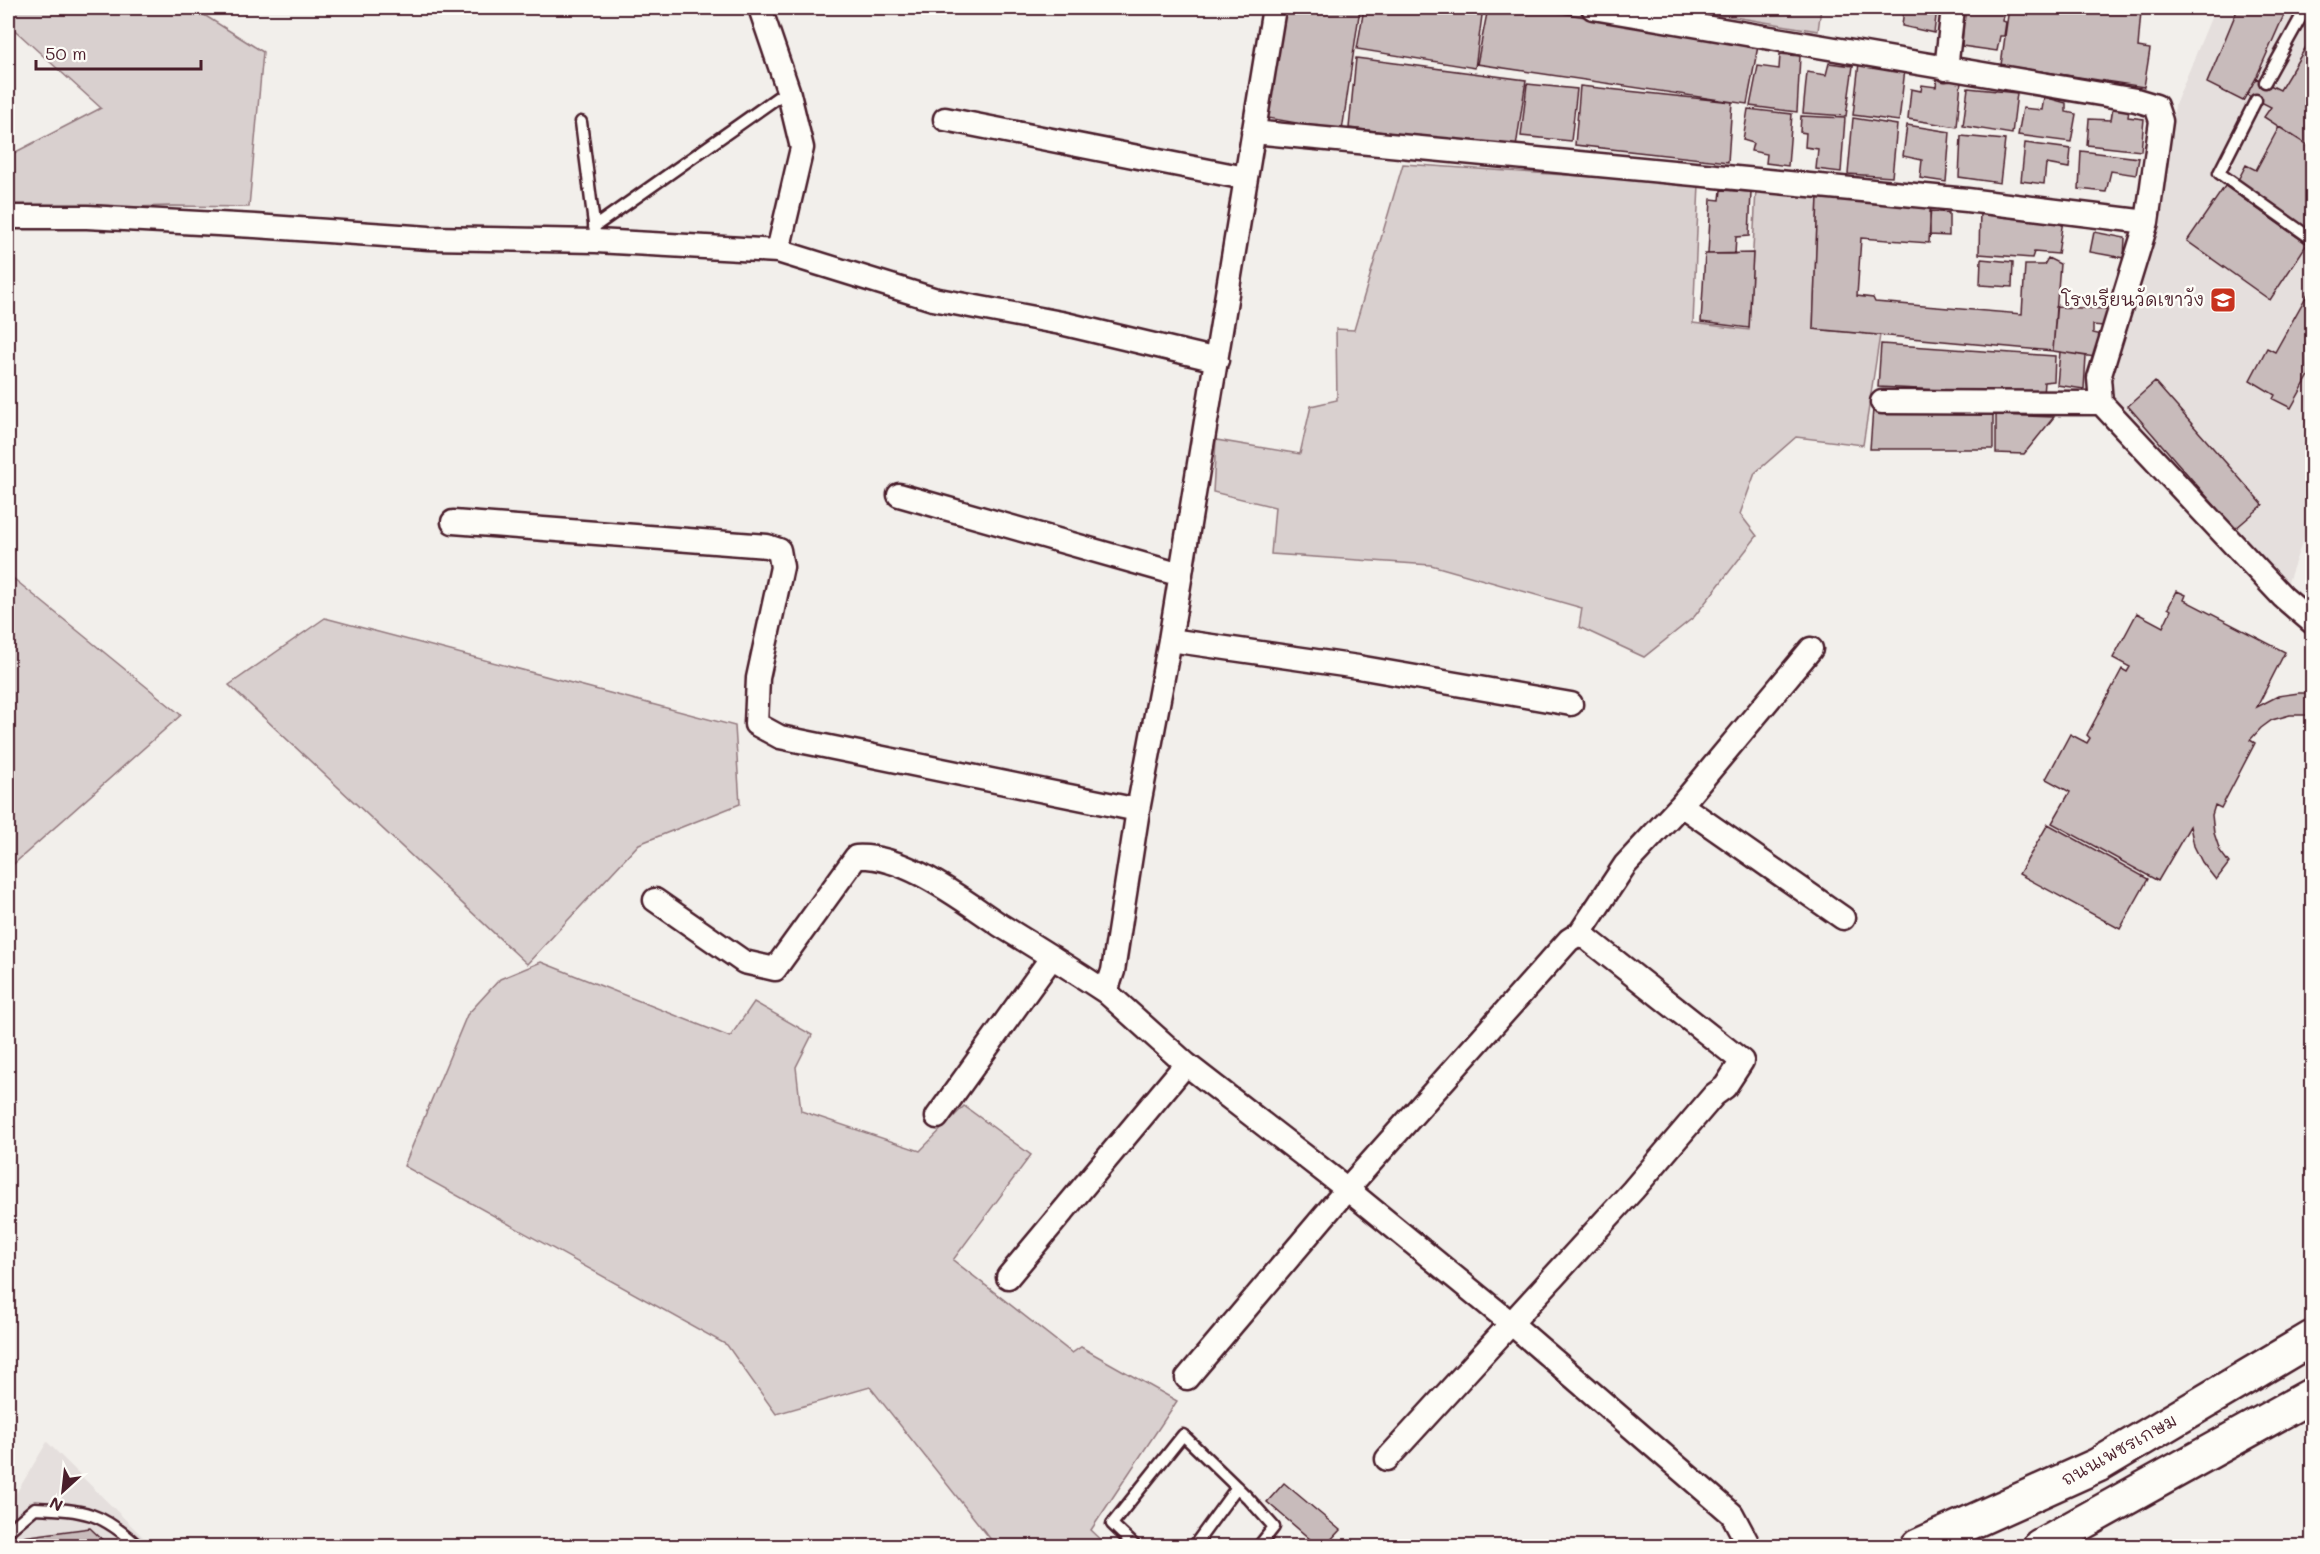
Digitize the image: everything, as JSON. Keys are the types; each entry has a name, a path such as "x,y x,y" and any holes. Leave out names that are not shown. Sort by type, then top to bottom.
{"highway":[{"name":"ถนนเพชรเกษม","path":"1917,1546 2098,1465 2313,1338"},
{"path":"2050,1545 2312,1395"}],"street":[{"path":"760,8 788,90 802,147 778,251"},
{"path":"1106,992 1113,971 1138,810 1170,640 1274,8"},
{"path":"1593,8 2136,100 2156,106 2161,121 2147,222 2099,378 2101,403 2283,597 2313,622"},
{"path":"1946,69 1953,8"},
{"path":"945,119 1245,178"},
{"path":"1253,132 1967,200 2147,222"},
{"path":"8,218 98,218 429,238 595,234 778,251 933,298 1061,324 1216,360"},
{"path":"1882,402 2101,403"},
{"path":"899,495 1181,575"},
{"path":"453,522 767,546 779,550 782,567 758,678 756,724 780,737 1138,810"},
{"path":"1170,640 1358,667 1571,704"},
{"path":"1187,1378 1347,1189 1569,940 1580,933 1625,865 1681,805 1811,649"},
{"path":"1681,805 1844,918"},
{"path":"655,900 744,962 775,969 856,857 869,856 906,868 941,887 1106,992 1186,1064 1347,1189 1512,1324 1732,1514 1749,1546"},
{"path":"1387,1459 1633,1190 1714,1095 1725,1087 1742,1061 1580,933"},
{"path":"936,1117 1052,957"},
{"path":"1008,1277 1186,1064"}],"lane":[{"path":"2265,82 2306,8"},
{"path":"581,122 595,234 788,90"},
{"path":"2256,100 2218,173 2313,239"},
{"path":"1135,1546 1112,1524 1182,1435 1237,1487 1274,1527 1259,1546"},
{"path":"1194,1546 1237,1487"},
{"path":"8,1531 35,1508 60,1509 93,1514 118,1528 138,1546"}],"shaded area":[{"path":"8,8 193,8 263,52 249,207 172,206 8,210 8,156 101,108 8,24"},
{"path":"1705,8 1821,8 1818,31 1704,12"},
{"name":"โรงเรียนวัดเขาวัง","path":"2215,8 2312,8 2312,514 2288,582 2113,405 2111,371 2158,229 2175,105"},
{"path":"1403,164 1699,184 1693,323 1749,330 1756,189 1818,196 1813,329 1880,335 1863,445 1796,437 1755,473 1740,514 1757,536 1694,617 1644,657 1579,627 1582,608 1431,565 1271,554 1275,507 1213,492 1216,440 1300,454 1311,406 1337,400 1336,329 1354,330"},
{"path":"8,574 181,715 8,869"},
{"path":"325,618 735,726 740,804 639,844 527,964 229,685"},
{"path":"541,962 730,1037 754,1002 812,1035 796,1067 801,1111 920,1151 964,1106 1031,1155 953,1260 1072,1353 1081,1347 1177,1401 1091,1530 1108,1546 996,1546 870,1387 776,1414 727,1345 404,1166 467,1015 500,979"},
{"path":"47,1442 152,1546 8,1546 8,1507"}],"building":[{"path":"1284,8 1360,8 1342,131 1268,118"},
{"path":"1364,8 1483,8 1475,68 1357,49"},
{"path":"1488,8 1532,8 1758,46 1747,104 1477,64"},
{"path":"1651,8 1700,8 1698,16"},
{"path":"1904,8 1937,8 1934,33 1902,26"},
{"path":"1980,8 2004,10 2002,21 2006,22 2004,36 2000,36 1997,51 1962,46 1964,10 1980,11"},
{"path":"2009,8 2127,8 2141,11 2138,47 2150,49 2144,87 2001,65"},
{"path":"2238,8 2287,8 2256,78 2243,101 2207,83"},
{"path":"2312,37 2312,148 2264,117 2271,107 2247,95 2256,78 2280,90"},
{"path":"1780,54 1800,56 1797,112 1750,106 1758,66 1779,69"},
{"path":"1356,58 1526,80 1516,147 1349,128"},
{"path":"1829,63 1853,66 1846,116 1803,113 1807,72 1826,75"},
{"path":"1859,63 1905,69 1899,121 1853,115"},
{"path":"1937,79 1961,81 1957,127 1908,119 1911,89 1921,91 1922,85 1936,87"},
{"path":"1527,84 1577,89 1571,141 1521,136"},
{"path":"1580,86 1732,102 1728,162 1575,145"},
{"path":"1968,88 2017,93 2012,134 1963,126"},
{"path":"2044,97 2066,103 2066,112 2076,114 2071,142 2018,135 2023,108 2042,110"},
{"path":"2113,107 2129,109 2128,117 2144,119 2141,151 2087,145 2089,119 2111,120"},
{"path":"1748,109 1792,114 1788,166 1766,163 1767,154 1751,151 1753,143 1743,140"},
{"path":"1801,116 1845,118 1841,172 1816,169 1818,149 1805,147 1806,133 1800,132"},
{"path":"1853,118 1897,125 1892,177 1848,174"},
{"path":"1907,125 1950,132 1946,182 1920,178 1922,160 1903,156"},
{"path":"2279,127 2312,148 2312,221 2307,233 2237,182 2246,165 2256,170"},
{"path":"1961,136 2005,140 2000,183 1959,177"},
{"path":"2025,143 2071,149 2069,168 2046,164 2044,184 2021,181"},
{"path":"2081,151 2139,158 2136,175 2111,171 2106,192 2079,189"},
{"path":"2225,186 2307,244 2270,300 2187,241"},
{"path":"1721,190 1751,192 1749,236 1736,237 1735,254 1708,254 1711,199 1720,200"},
{"path":"1818,196 1931,203 1929,243 1861,238 1857,296 1873,298 1875,302 2022,314 2025,265 2044,265 2048,258 2060,264 2053,351 1813,329"},
{"path":"1980,209 2063,220 2058,254 2034,252 2032,258 1979,254"},
{"path":"1930,211 1949,213 1949,236 1930,235"},
{"path":"2094,232 2125,238 2124,258 2090,252"},
{"path":"1753,253 1749,328 1701,322 1705,254"},
{"path":"1981,259 2013,262 2012,287 1980,285"},
{"path":"2312,286 2312,370 2291,408 2273,399 2275,395 2250,380 2267,348 2275,352"},
{"path":"2056,307 2109,309 2103,326 2093,325 2093,333 2102,335 2095,357 2053,351"},
{"path":"1881,344 2055,356 2054,381 2044,382 2043,395 1878,387"},
{"path":"2060,352 2086,356 2084,389 2057,385"},
{"path":"2155,382 2263,505 2235,529 2128,406"},
{"path":"1873,409 1993,409 1993,449 1870,449"},
{"path":"1996,415 2054,417 2024,454 1996,453"},
{"path":"2177,591 2186,595 2184,600 2285,652 2257,707 2278,696 2312,693 2309,715 2290,715 2272,720 2250,740 2255,743 2221,808 2215,805 2212,815 2214,833 2220,851 2229,863 2216,880 2202,862 2194,846 2190,826 2158,881 2052,823 2070,792 2046,779 2070,734 2087,743 2090,738 2087,735 2122,669 2127,672 2130,667 2113,658 2137,613 2163,627 2171,610 2168,608"},
{"path":"2048,824 2148,879 2120,929 2019,874"},
{"path":"1284,1483 1340,1530 1325,1546 1318,1546 1267,1502"},
{"path":"90,1528 109,1546 10,1546 15,1538"}],"place":[{"name":"โรงเรียนวัดเขาวัง","path":"2223,300"}]}
